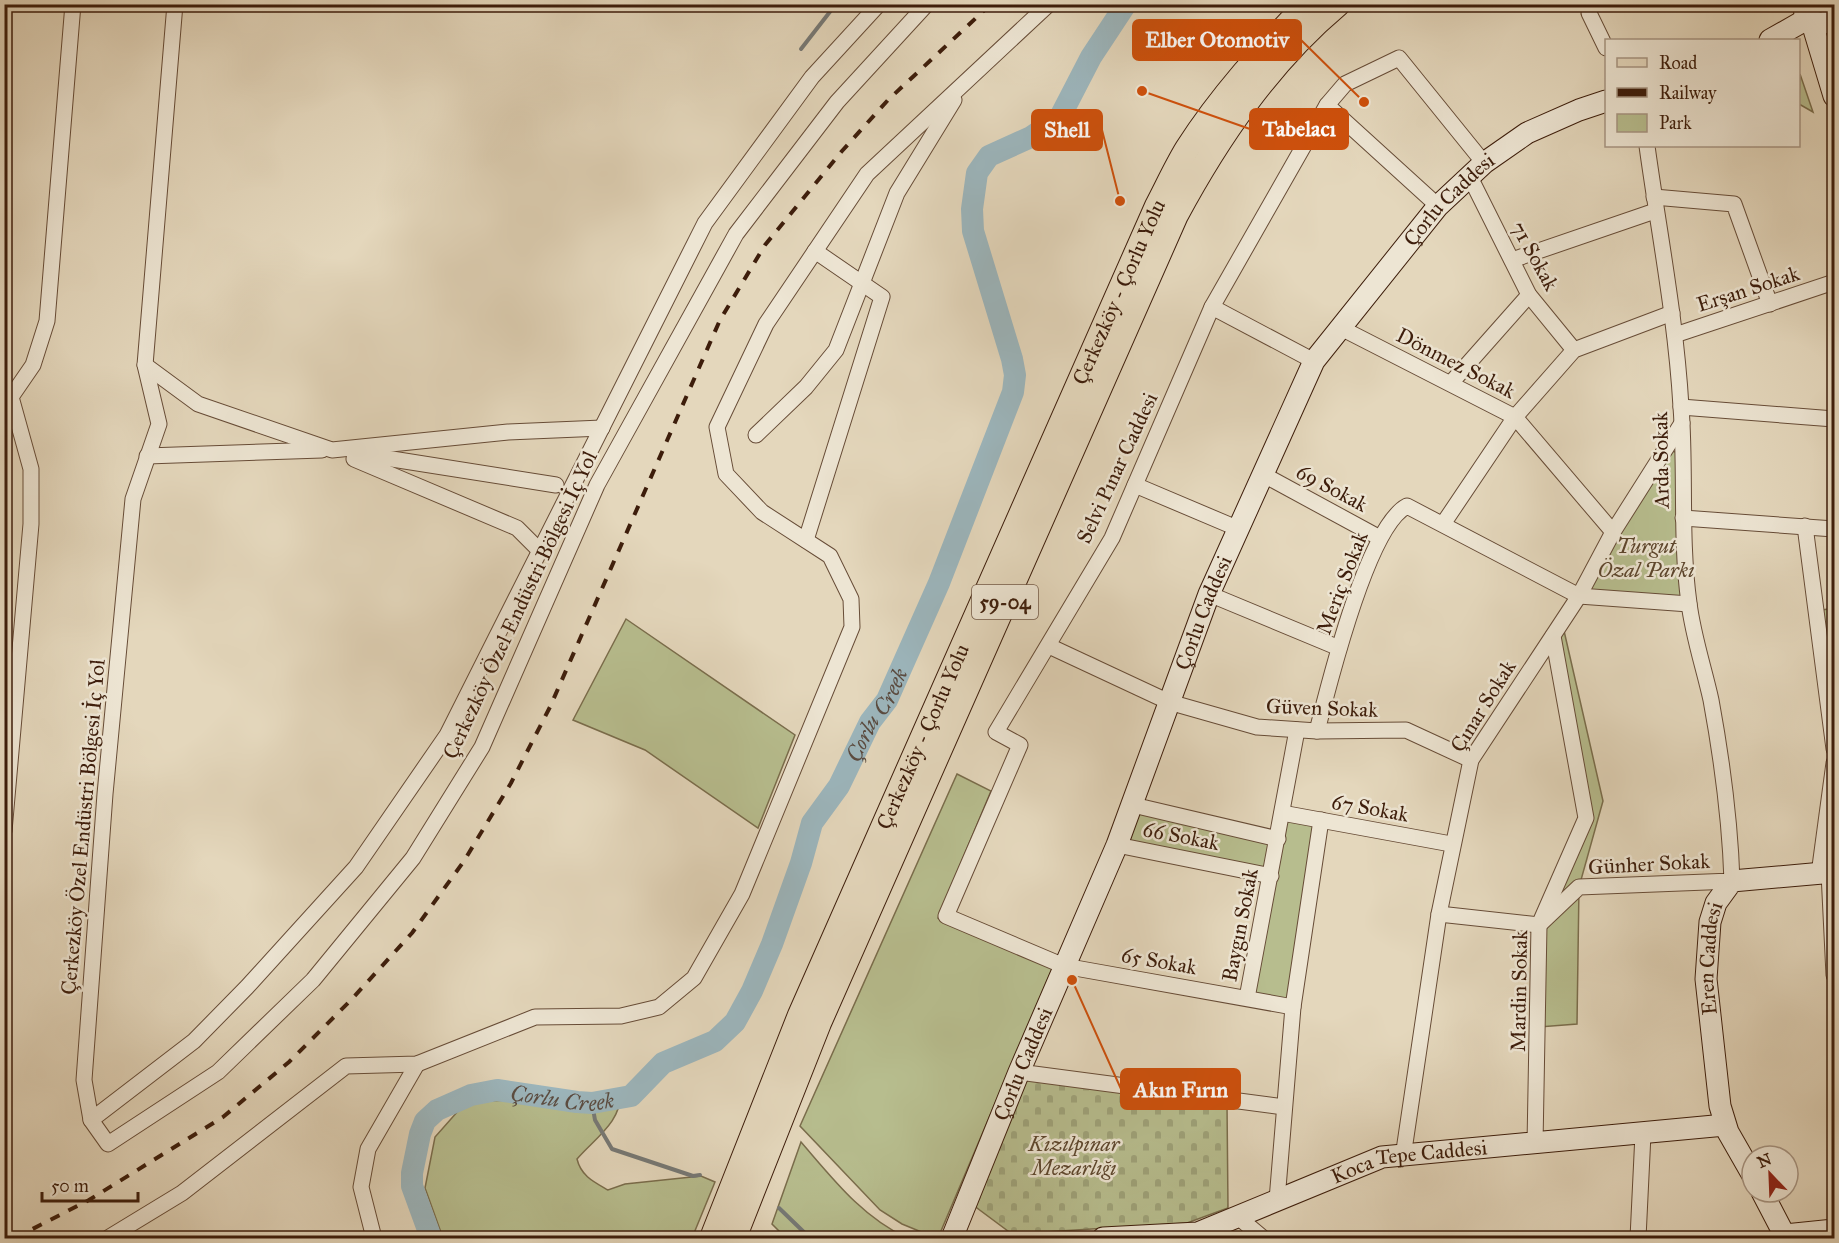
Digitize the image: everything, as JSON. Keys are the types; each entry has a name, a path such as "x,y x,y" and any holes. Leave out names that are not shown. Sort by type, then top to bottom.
{"main road":[{"name":"Çerkezköy - Çorlu Yolu","path":"712,1239 800,1015 1157,206 1187,150 1223,98 1262,51 1307,4"},
{"name":"59-04","path":"734,1239 819,1023 1176,215 1205,161 1240,110 1278,65 1338,4"},
{"path":"1804,16 1824,23 1834,18"},
{"path":"1771,39 1804,16"},
{"path":"1804,16 1834,96"},
{"name":"Çorlu Caddesi","path":"952,1239 1019,1072 1133,805 1209,594 1314,361 1438,206 1477,170 1527,133 1605,101"},
{"name":"Eren Caddesi","path":"1740,1152 1725,1125 1719,1099 1706,979 1710,922 1716,902 1732,881 1828,873"},
{"name":"Koca Tepe Caddesi","path":"1103,1239 1196,1236 1277,1200 1382,1158 1725,1125"},
{"path":"1768,1204 1786,1237 1834,1230"}],"street":[{"path":"4,831 31,524 32,469 8,397 33,365 47,321 73,4"},
{"name":"Çerkezköy Özel Endüstri Bölgesi İç Yol","path":"175,4 145,365 159,424 133,499 105,794 84,1080 91,1120 108,1144 218,1072 314,980 413,858 482,747 597,484 736,234 837,102 927,4"},
{"name":"Çerkezköy Özel Endüstri Bölgesi İç Yol","path":"91,1120 195,1041 356,867 447,735 705,223 812,77 879,4"},
{"path":"108,1239 182,1193 346,1066 417,1064 535,1017 621,1016 659,1007 694,978 742,894 852,627 850,599 830,556 762,512 726,474 717,427 766,324 867,174 1049,4"},
{"path":"1589,13 1605,46"},
{"name":"Selvi Pınar Caddesi","path":"946,916 1020,746 996,732 1112,538 1212,307 1327,105 1345,84 1399,58"},
{"name":"71 Sokak","path":"1399,58 1477,170 1512,260 1529,295 1574,350"},
{"path":"756,435 806,387 836,350 897,193 965,82"},
{"path":"1327,105 1438,206"},
{"name":"Arda Sokak","path":"1647,147 1676,335 1682,423 1683,518 1689,604 1724,779 1732,881"},
{"path":"1512,260 1655,204 1734,204 1770,304"},
{"path":"806,540 882,297 815,251"},
{"name":"Erşan Sokak","path":"1676,335 1834,282"},
{"path":"1450,383 1529,295"},
{"path":"1212,307 1314,361"},
{"path":"1443,524 1515,417 1574,350 1672,313"},
{"name":"Dönmez Sokak","path":"1339,327 1515,417 1612,532"},
{"path":"145,365 198,404 332,450 517,528 540,551"},
{"path":"1681,407 1834,419"},
{"name":"Çınar Sokak","path":"1403,1157 1451,844 1471,760 1579,596 1612,532 1682,423"},
{"path":"147,456 332,450 508,432 602,428"},
{"path":"332,450 556,485"},
{"name":"69 Sokak","path":"1263,475 1380,538"},
{"path":"1135,485 1239,529"},
{"name":"Meriç Sokak","path":"1317,731 1339,648 1380,538 1398,511 1407,506 1579,596"},
{"path":"1683,518 1834,529"},
{"path":"1805,526 1834,749"},
{"path":"1209,594 1339,648"},
{"path":"1579,596 1689,604"},
{"name":"Mardin Sokak","path":"1535,1144 1539,925 1586,818 1553,636"},
{"name":"Güven Sokak","path":"1049,646 1169,702 1257,727 1317,731 1406,730 1471,760"},
{"name":"Baygın Sokak","path":"1293,1007 1247,998 1297,730"},
{"path":"1834,763 1828,873 1834,975"},
{"path":"1133,805 1278,839"},
{"name":"67 Sokak","path":"1282,813 1451,844"},
{"path":"1277,1200 1293,1007 1322,820"},
{"name":"66 Sokak","path":"1117,845 1271,876"},
{"name":"Günher Sokak","path":"1539,925 1579,887 1732,881"},
{"path":"1439,915 1539,925"},
{"name":"65 Sokak","path":"946,916 1064,966 1247,998"},
{"path":"374,1239 361,1187 368,1149 417,1064"},
{"path":"1019,1072 1284,1107"},
{"path":"1638,1239 1643,1134"},
{"path":"1238,1217 1263,1239"}],"green space":[{"path":"1805,5 1834,5 1834,96"},
{"path":"1800,74 1813,112 1800,105"},
{"name":"Turgut Özal Parkı","path":"1667,450 1680,453 1685,599 1582,595"},
{"path":"1834,608 1834,749 1816,611"},
{"path":"626,619 795,735 758,828 645,750 573,720"},
{"path":"1562,622 1603,801 1579,887 1577,1024 1539,1027 1539,925 1586,817 1553,636"},
{"path":"957,774 991,791 938,918 1053,967 938,1238 936,1238 902,1224 880,1210 800,1126"},
{"path":"1133,805 1278,839 1282,813 1321,820 1293,1007 1247,998 1271,876 1117,845"},
{"name":"Kızılpınar Mezarlığı","path":"1025,1072 1227,1104 1228,1208 1187,1223 1012,1234 973,1205"},
{"path":"620,1092 620,1102 612,1121 577,1159 579,1165 589,1178 608,1190 625,1184 701,1176 715,1182 692,1238 443,1238 425,1188 435,1137 466,1102 580,1097"},
{"path":"801,1142 862,1208 907,1238 786,1238 772,1224"}],"waterway":[{"path":"801,49 836,4"},
{"name":"Çorlu Creek","path":"431,1238 412,1186 412,1173 425,1121 437,1110 471,1095 497,1090 592,1103 631,1096 663,1063 715,1041 735,1022 752,991 772,944 801,863 812,823 839,786 870,722 887,700 939,583 1013,392 1015,375 1012,359 973,231 972,209 977,173 989,156 1031,137 1060,117 1091,57 1126,4"},
{"path":"592,1103 595,1120 612,1149 693,1176 700,1175"},
{"path":"779,1208 810,1238"}],"railway":[{"path":"15,1238 89,1200 223,1117 289,1062 351,1000 412,933 464,861 511,783 550,707 720,320 765,245 842,151 888,100 991,4"}],"place":[{"name":"Tabelacı","path":"1142,91"},
{"name":"Elber Otomotiv","path":"1364,102"},
{"name":"Shell","path":"1120,201"},
{"name":"Akın Fırın","path":"1072,980"}]}
